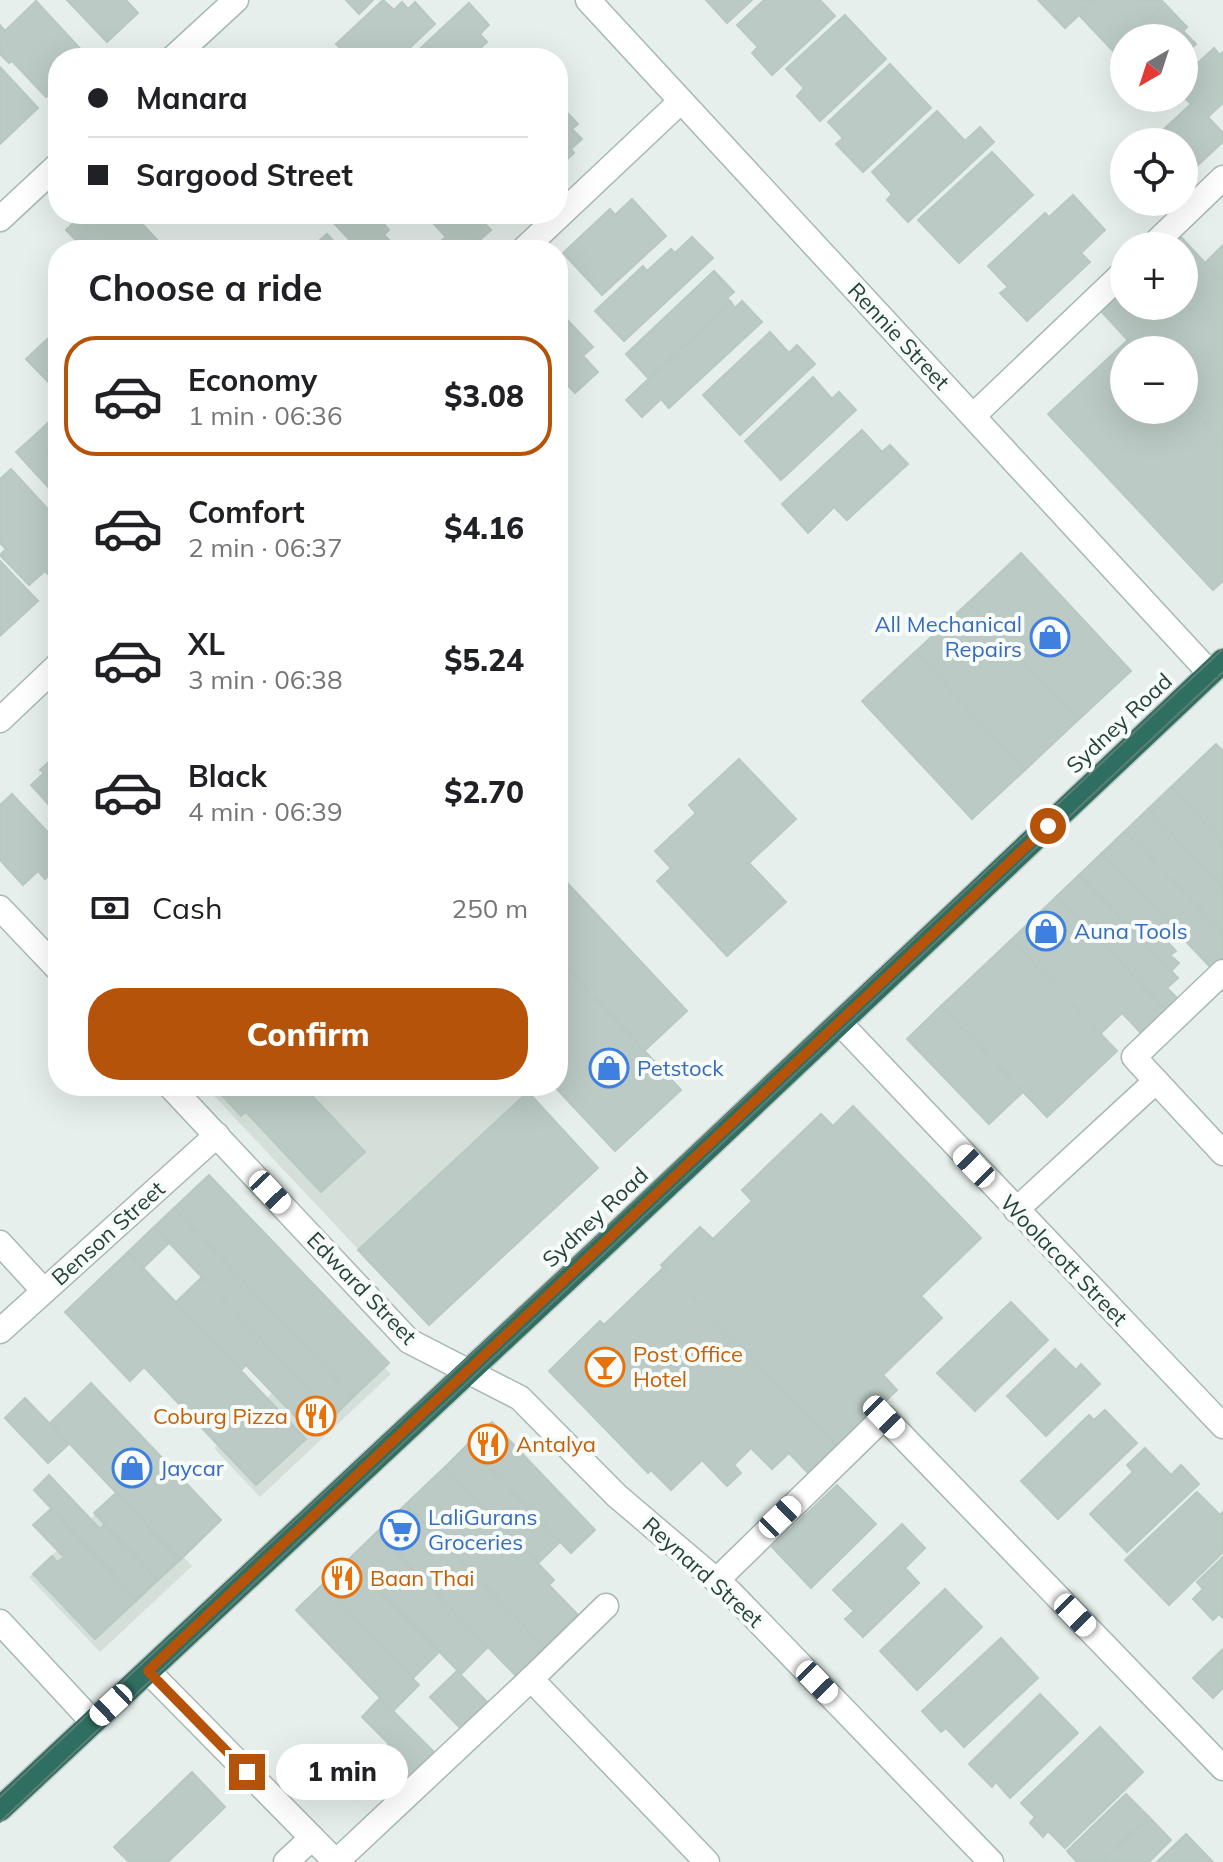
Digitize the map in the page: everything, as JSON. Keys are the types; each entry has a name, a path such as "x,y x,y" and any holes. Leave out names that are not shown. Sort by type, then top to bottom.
{"highway":[{"name":"Sydney Road","path":"0,1809 1216,667"}],"street":[{"path":"184,48 236,0"},
{"name":"Rennie Street","path":"588,0 973,416 1216,667"},
{"path":"568,208 681,101"},
{"path":"0,219 48,174"},
{"path":"1167,232 1223,178"},
{"path":"534,240 551,224"},
{"path":"973,416 1110,285"},
{"path":"0,720 48,674"},
{"path":"0,908 48,958"},
{"path":"1223,972 1134,1057 1223,1153"},
{"name":"Woolacott Street","path":"840,1023 1223,1426"},
{"path":"1016,1210 1156,1081"},
{"name":"Edward Street","path":"180,1096 409,1341 467,1371"},
{"name":"Benson Street","path":"0,1331 217,1135"},
{"path":"0,1243 44,1291"},
{"name":"Reynard Street","path":"467,1371 513,1392 617,1496 717,1580 991,1862"},
{"path":"717,1580 884,1417 1223,1768"},
{"path":"148,1671 336,1862 606,1606"},
{"path":"0,1622 93,1722"},
{"path":"531,1679 707,1862"},
{"path":"286,1862 312,1838"}],"shaded area":[{"path":"214,1096 531,1096 598,1168 429,1325"},
{"path":"344,1325 391,1374 260,1497 214,1448"},
{"path":"121,1490 192,1566 100,1652 29,1577"}],"building":[{"path":"67,0 126,0 138,13 107,42"},
{"path":"346,0 373,0 359,14"},
{"path":"383,0 394,10 402,2 408,9 415,2 435,24 410,48 340,48 336,44"},
{"path":"706,0 752,0 727,23"},
{"path":"764,0 820,0 835,16 772,75 752,53 758,47 737,25"},
{"path":"1038,0 1095,0 1065,28"},
{"path":"1095,0 1161,0 1165,4 1143,24 1110,24 1110,48 1079,15"},
{"path":"36,1 80,48 48,48 46,97 12,61 9,63 0,54 0,25 5,31"},
{"path":"469,3 489,25 480,34 487,42 480,48 421,48"},
{"path":"1165,4 1184,24 1143,24"},
{"path":"845,15 886,59 820,121 797,96 804,88 786,69"},
{"path":"1214,48 1220,55 1223,52 1223,103 1208,117 1223,133 1223,142 1198,165 1198,128 1165,128 1182,112 1198,112 1198,63"},
{"path":"890,64 931,108 863,172 836,144 843,138 828,122"},
{"path":"0,67 38,108 0,144"},
{"path":"937,111 965,141 980,127 994,142 908,222 887,200 892,194 872,172"},
{"path":"568,114 578,124 572,129 582,139 571,149 574,153 568,159"},
{"path":"992,152 1033,195 959,263 918,220"},
{"path":"1073,195 1105,230 1081,253 1090,262 1027,321 1000,293 1008,287 988,266 1045,213 1049,217"},
{"path":"632,199 666,236 602,295 568,258 568,248 610,209 615,215"},
{"path":"72,224 142,224 157,240 76,240 66,230"},
{"path":"335,224 384,224 389,230 384,235 389,240 350,240"},
{"path":"434,224 485,224 491,230 480,240 442,240 446,237"},
{"path":"692,237 713,258 624,341 595,311 643,266 647,271 671,249 675,253"},
{"path":"1223,245 1223,282 1205,263"},
{"path":"1198,255 1223,282 1223,442 1198,415 1198,336 1124,336 1100,310 1110,301 1110,320 1198,320"},
{"path":"714,271 734,292 727,298 731,302 649,379 626,354"},
{"path":"742,301 762,322 669,408 661,399 642,417 626,400 731,302 735,308"},
{"path":"568,321 593,347 583,356 598,372 575,393 568,386"},
{"path":"770,332 789,353 797,345 815,364 740,435 703,395"},
{"path":"48,338 48,382 26,359"},
{"path":"1110,357 1110,424 1198,424 1198,415 1223,442 1223,581 1213,590 1048,414"},
{"path":"813,377 832,399 839,392 856,410 781,480 745,441"},
{"path":"48,423 48,451 34,436"},
{"path":"862,430 882,452 890,445 908,464 847,520 834,507 808,533 782,504"},
{"path":"34,436 48,451 48,487 16,452"},
{"path":"11,469 48,509 48,574 45,571 29,585 0,555 6,549 0,543 0,479"},
{"name":"All Mechanical Repairs","path":"1021,553 1131,671 1078,720 968,603"},
{"path":"0,561 38,601 0,636"},
{"path":"968,603 1078,720 1025,770 915,652"},
{"path":"915,652 1025,770 972,819 862,701"},
{"path":"1216,744 1223,751 1223,843 1171,787"},
{"path":"739,759 796,819 749,863 786,902 727,956 657,881 671,868 655,851 696,813 689,805"},
{"path":"48,763 48,804 31,785 44,773 40,770"},
{"path":"1171,787 1223,843 1223,888 1148,809"},
{"path":"12,794 48,832 48,876 45,879 38,871 23,885 0,860 0,805"},
{"path":"1148,809 1223,888 1223,933 1125,831"},
{"path":"1125,831 1223,933 1223,962 1214,971 1102,853"},
{"path":"1102,853 1172,926 1162,936 1176,951 1170,955 1179,963 1171,971 1079,875"},
{"path":"1079,875 1178,978 1167,988 1178,999 1166,1010 1057,896"},
{"path":"568,884 687,1011 644,1051 568,969"},
{"path":"1057,896 1166,1010 1141,1033 1122,1013 1100,1034 1011,940"},
{"path":"1011,940 1117,1051 1047,1117 941,1006"},
{"name":"Petstock","path":"568,969 681,1090 615,1151 563,1096 568,1096"},
{"path":"941,1006 1023,1092 989,1124 907,1039"},
{"path":"222,1096 312,1096 365,1152 321,1192 246,1112 241,1116"},
{"path":"524,1096 532,1096 598,1168 429,1325 358,1250"},
{"path":"853,1106 981,1238 921,1296 942,1318 883,1375 897,1390 838,1447 661,1265 700,1227 713,1239 752,1201 742,1190 821,1114 833,1126"},
{"path":"209,1175 389,1363 353,1397 174,1208"},
{"path":"174,1208 353,1397 334,1416 154,1227"},
{"path":"154,1227 169,1243 143,1268 128,1252"},
{"path":"128,1252 306,1439 256,1485 144,1367 130,1381 65,1312"},
{"path":"664,1267 838,1447 810,1475 789,1453 772,1469 751,1448 734,1465 741,1473 727,1486 702,1460 671,1490 651,1470 648,1473 549,1371 600,1321 604,1325"},
{"path":"202,1277 334,1416 313,1435 246,1365 241,1370 176,1302"},
{"path":"1011,1302 1048,1340 975,1411 937,1373"},
{"path":"1055,1349 1076,1370 1081,1364 1100,1384 1046,1436 1007,1396"},
{"name":"Jaycar","path":"91,1383 221,1520 180,1560 50,1423"},
{"path":"25,1398 69,1444 48,1463 5,1418"},
{"path":"1105,1410 1137,1443 1058,1519 1021,1481 1089,1415 1094,1420"},
{"path":"492,1422 595,1530 571,1553 467,1445"},
{"path":"467,1445 560,1542 538,1563 445,1467"},
{"path":"1145,1448 1171,1475 1181,1465 1199,1484 1127,1552 1090,1514 1133,1472 1127,1465"},
{"path":"445,1467 554,1580 549,1585 581,1618 547,1650 406,1504"},
{"path":"49,1475 100,1529 105,1524 158,1580 137,1600 34,1490"},
{"path":"837,1485 876,1524 811,1588 772,1547"},
{"path":"1197,1492 1220,1515 1223,1512 1223,1552 1169,1605 1125,1560"},
{"path":"116,1493 180,1560 158,1580 94,1513"},
{"path":"406,1504 547,1650 518,1678 377,1532"},
{"path":"51,1509 137,1600 95,1639 33,1574 52,1556 57,1562 64,1557 33,1525"},
{"path":"902,1524 925,1548 905,1568 919,1583 863,1637 845,1619 854,1611 833,1590"},
{"path":"377,1532 488,1647 461,1674 349,1559"},
{"path":"1223,1557 1223,1618 1219,1614 1213,1620 1193,1599 1203,1589 1197,1582"},
{"path":"349,1559 439,1652 413,1678 323,1584"},
{"path":"323,1584 419,1685 393,1711 296,1610"},
{"path":"945,1589 982,1627 917,1690 880,1651"},
{"path":"1001,1638 1038,1678 964,1747 946,1728 941,1732 922,1711"},
{"path":"1223,1649 1223,1688 1213,1698 1193,1678"},
{"path":"457,1671 490,1705 463,1731 430,1697"},
{"path":"1040,1694 1078,1733 1010,1798 996,1782 992,1787 969,1764"},
{"path":"380,1698 435,1753 397,1790 370,1763 389,1744 362,1717"},
{"path":"1100,1727 1143,1772 1065,1848 1048,1831 1043,1837 1030,1823 1035,1817 1021,1803"},
{"path":"192,1772 225,1807 168,1862 129,1862 114,1847"},
{"path":"1126,1794 1149,1817 1102,1862 1077,1862 1067,1851"},
{"path":"1149,1817 1171,1840 1149,1862 1102,1862"},
{"path":"1186,1834 1213,1862 1157,1862"}],"tram line":[{"path":"0,1797 1223,649"},
{"path":"0,1822 1223,672"}],"place":[{"name":"All Mechanical Repairs","path":"1050,637"},
{"name":"Auna Tools","path":"1046,931"},
{"name":"Petstock","path":"609,1068"},
{"name":"Post Office Hotel","path":"605,1367"},
{"name":"Coburg Pizza","path":"316,1416"},
{"name":"Antalya","path":"488,1444"},
{"name":"Jaycar","path":"132,1468"},
{"name":"LaliGurans Groceries","path":"400,1530"},
{"name":"Baan Thai","path":"342,1578"}],"route":[{"path":"247,1772 148,1671 1048,826"}]}
